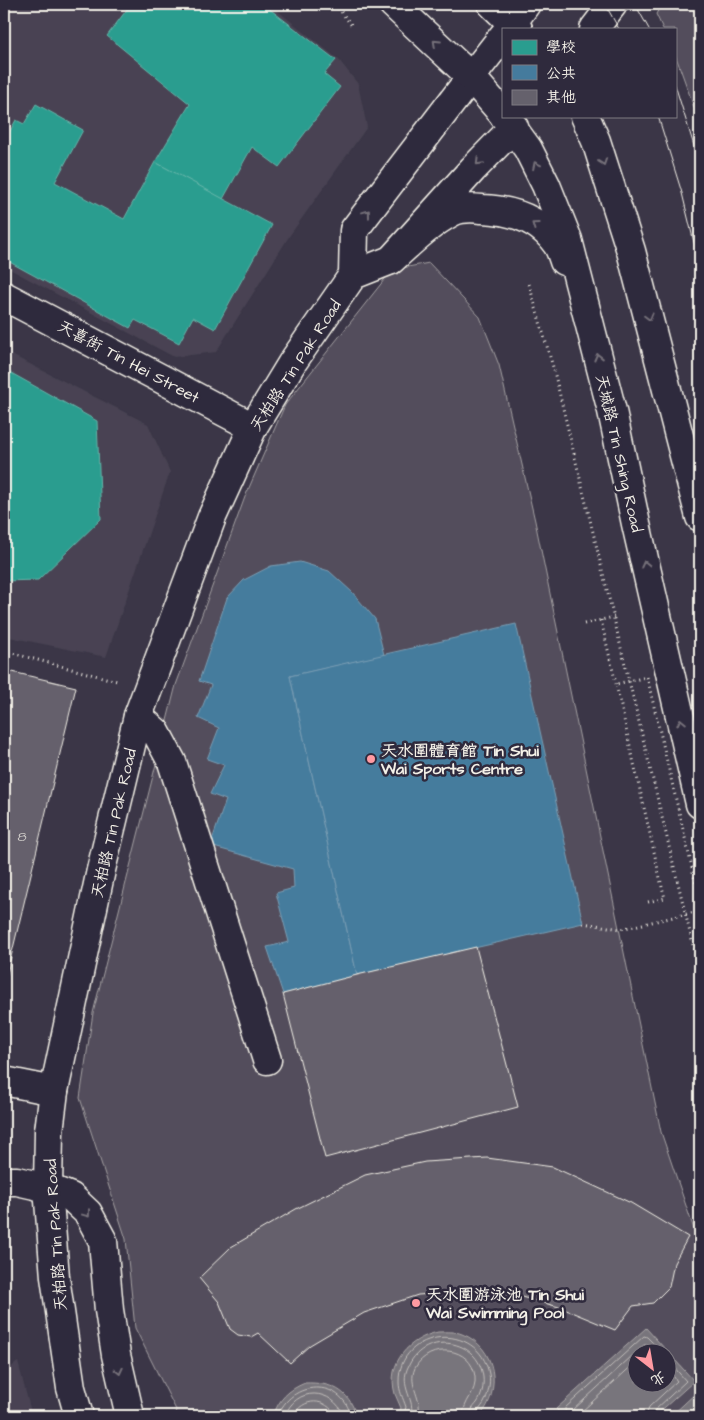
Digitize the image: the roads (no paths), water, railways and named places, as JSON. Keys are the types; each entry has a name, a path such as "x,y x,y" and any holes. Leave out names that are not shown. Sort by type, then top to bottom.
{"street":[{"name":"天城路 Tin Shing Road","path":"394,4 502,109"},
{"path":"492,4 514,24"},
{"path":"595,28 613,4"},
{"path":"502,39 354,230 353,275 391,260 430,226 453,211 474,208 510,211 538,225 556,244 586,310"},
{"name":"天城路 Tin Shing Road","path":"511,118 546,185 568,240 612,411 700,804"},
{"path":"391,260 473,169 511,118"},
{"path":"586,118 596,140 631,251 700,517"},
{"name":"天柏路 Tin Pak Road","path":"79,1416 71,1388 55,1276 48,1188 49,1131 54,1091 101,870 138,716 212,516 253,427 292,363 353,275"},
{"name":"天喜街 Tin Hei Street","path":"4,296 253,427"},
{"path":"138,716 156,732 172,762 267,1060"},
{"path":"4,1081 54,1091"},
{"path":"4,1181 17,1181 48,1188 71,1196 88,1213 103,1241 109,1310 116,1355 130,1416"}],"water":[{"path":"646,1328 659,1342 630,1342"},
{"path":"438,1332 459,1333 474,1340 489,1359 493,1382 487,1406 480,1416 397,1416 401,1408 395,1394 393,1382 397,1362 403,1353 418,1340"},
{"path":"626,1346 626,1392 676,1392 676,1361 694,1381 655,1416 563,1416 556,1409"},
{"path":"305,1383 323,1384 338,1389 349,1400 356,1416 273,1416 285,1396"},
{"path":"697,1392 700,1396 700,1416 671,1416"}],"tram line":[{"path":"605,4 618,28"},
{"path":"635,4 648,28"},
{"path":"676,88 700,165"},
{"path":"659,118 682,193 700,267"}],"place":[{"name":"天水圍體育館 Tin Shui Wai Sports Centre","path":"371,759"},
{"name":"天水圍游泳池 Tin Shui Wai Swimming Pool","path":"416,1303"}]}
